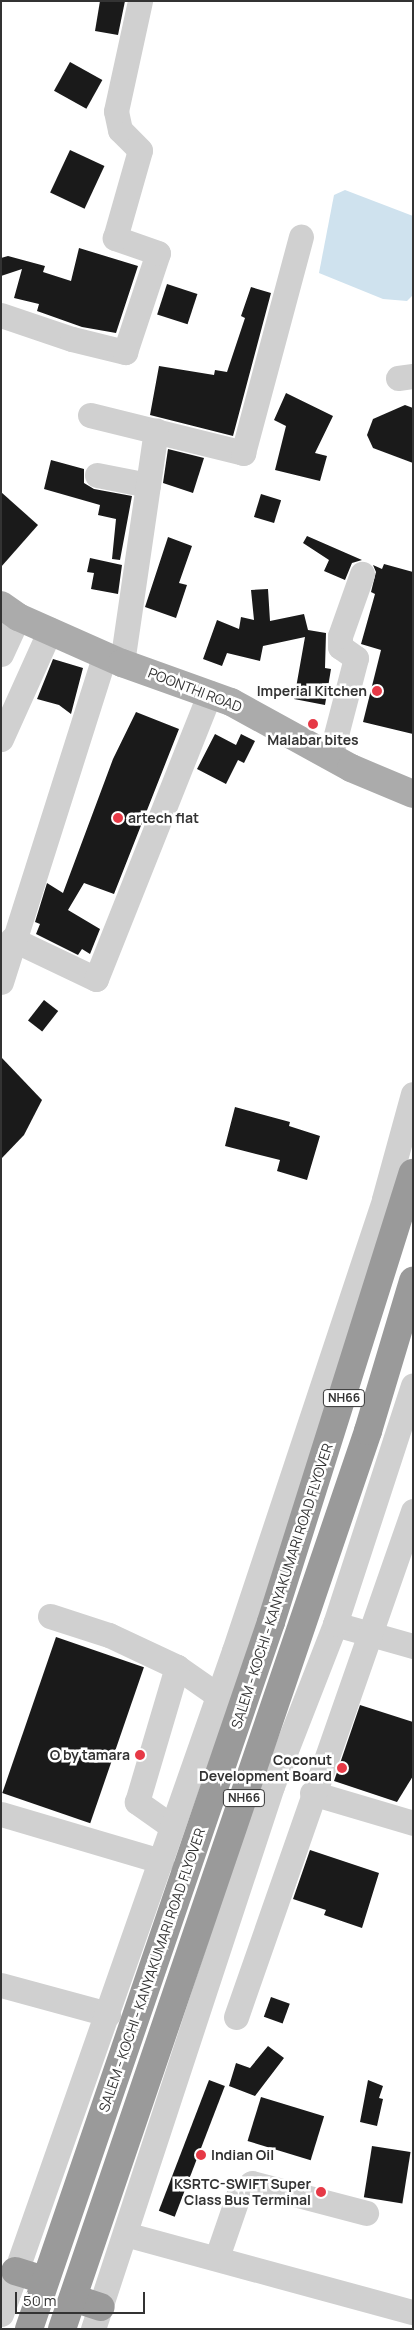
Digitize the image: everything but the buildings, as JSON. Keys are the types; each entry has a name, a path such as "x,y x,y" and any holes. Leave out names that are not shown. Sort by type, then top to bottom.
{"highway":[{"name":"SALEM - KOCHI - KANYAKUMARI ROAD FLYOVER","path":"44,2280 271,1622 413,1173"},
{"name":"SALEM - KOCHI - KANYAKUMARI ROAD FLYOVER","path":"73,2298 368,1431 413,1281"},
{"path":"15,2271 44,2280"},
{"name":"NH66","path":"29,2329 44,2280"},
{"path":"73,2298 97,2318"},
{"name":"NH66","path":"62,2329 73,2298"}],"main road":[{"name":"POONTHI ROAD","path":"10,611 113,659 210,693 331,754 351,768 413,794"},
{"path":"331,754 356,751 413,773"}],"street":[{"path":"1,315 72,339 125,352 158,254 115,238 140,150 120,130 116,110 140,1"},
{"path":"90,415 243,453 301,237"},
{"path":"1,982 12,939 113,659 148,485 156,430"},
{"path":"96,475 148,485"},
{"path":"331,754 356,658 340,647 340,636 362,574"},
{"path":"1,654 10,611"},
{"path":"1,740 50,630"},
{"path":"12,939 96,979 210,693"},
{"path":"1,2314 161,1861 171,1826 384,1199 413,1094"},
{"path":"97,2318 272,1786 335,1624 413,1385"},
{"path":"236,2017 312,1793 371,1633 413,1511"},
{"path":"50,1616 108,1635 177,1667 217,1695"},
{"path":"335,1624 413,1646"},
{"path":"171,1826 137,1802 177,1667"},
{"path":"312,1793 413,1823"},
{"path":"1,1814 161,1861"},
{"path":"1,1985 108,2014"},
{"path":"217,2257 239,2193 252,2183 366,2213"},
{"path":"125,2234 217,2257 413,2312"}],"water":[{"path":"345,190 413,216 413,295 407,301 383,299 319,273 334,195"}],"place":[{"name":"Imperial Kitchen","path":"377,691"},
{"name":"Malabar bites","path":"313,724"},
{"name":"artech flat","path":"118,818"},
{"name":"O by tamara","path":"140,1755"},
{"name":"Coconut Development Board","path":"342,1768"},
{"name":"Indian Oil","path":"201,2155"},
{"name":"KSRTC-SWIFT Super Class Bus Terminal","path":"321,2192"}]}
